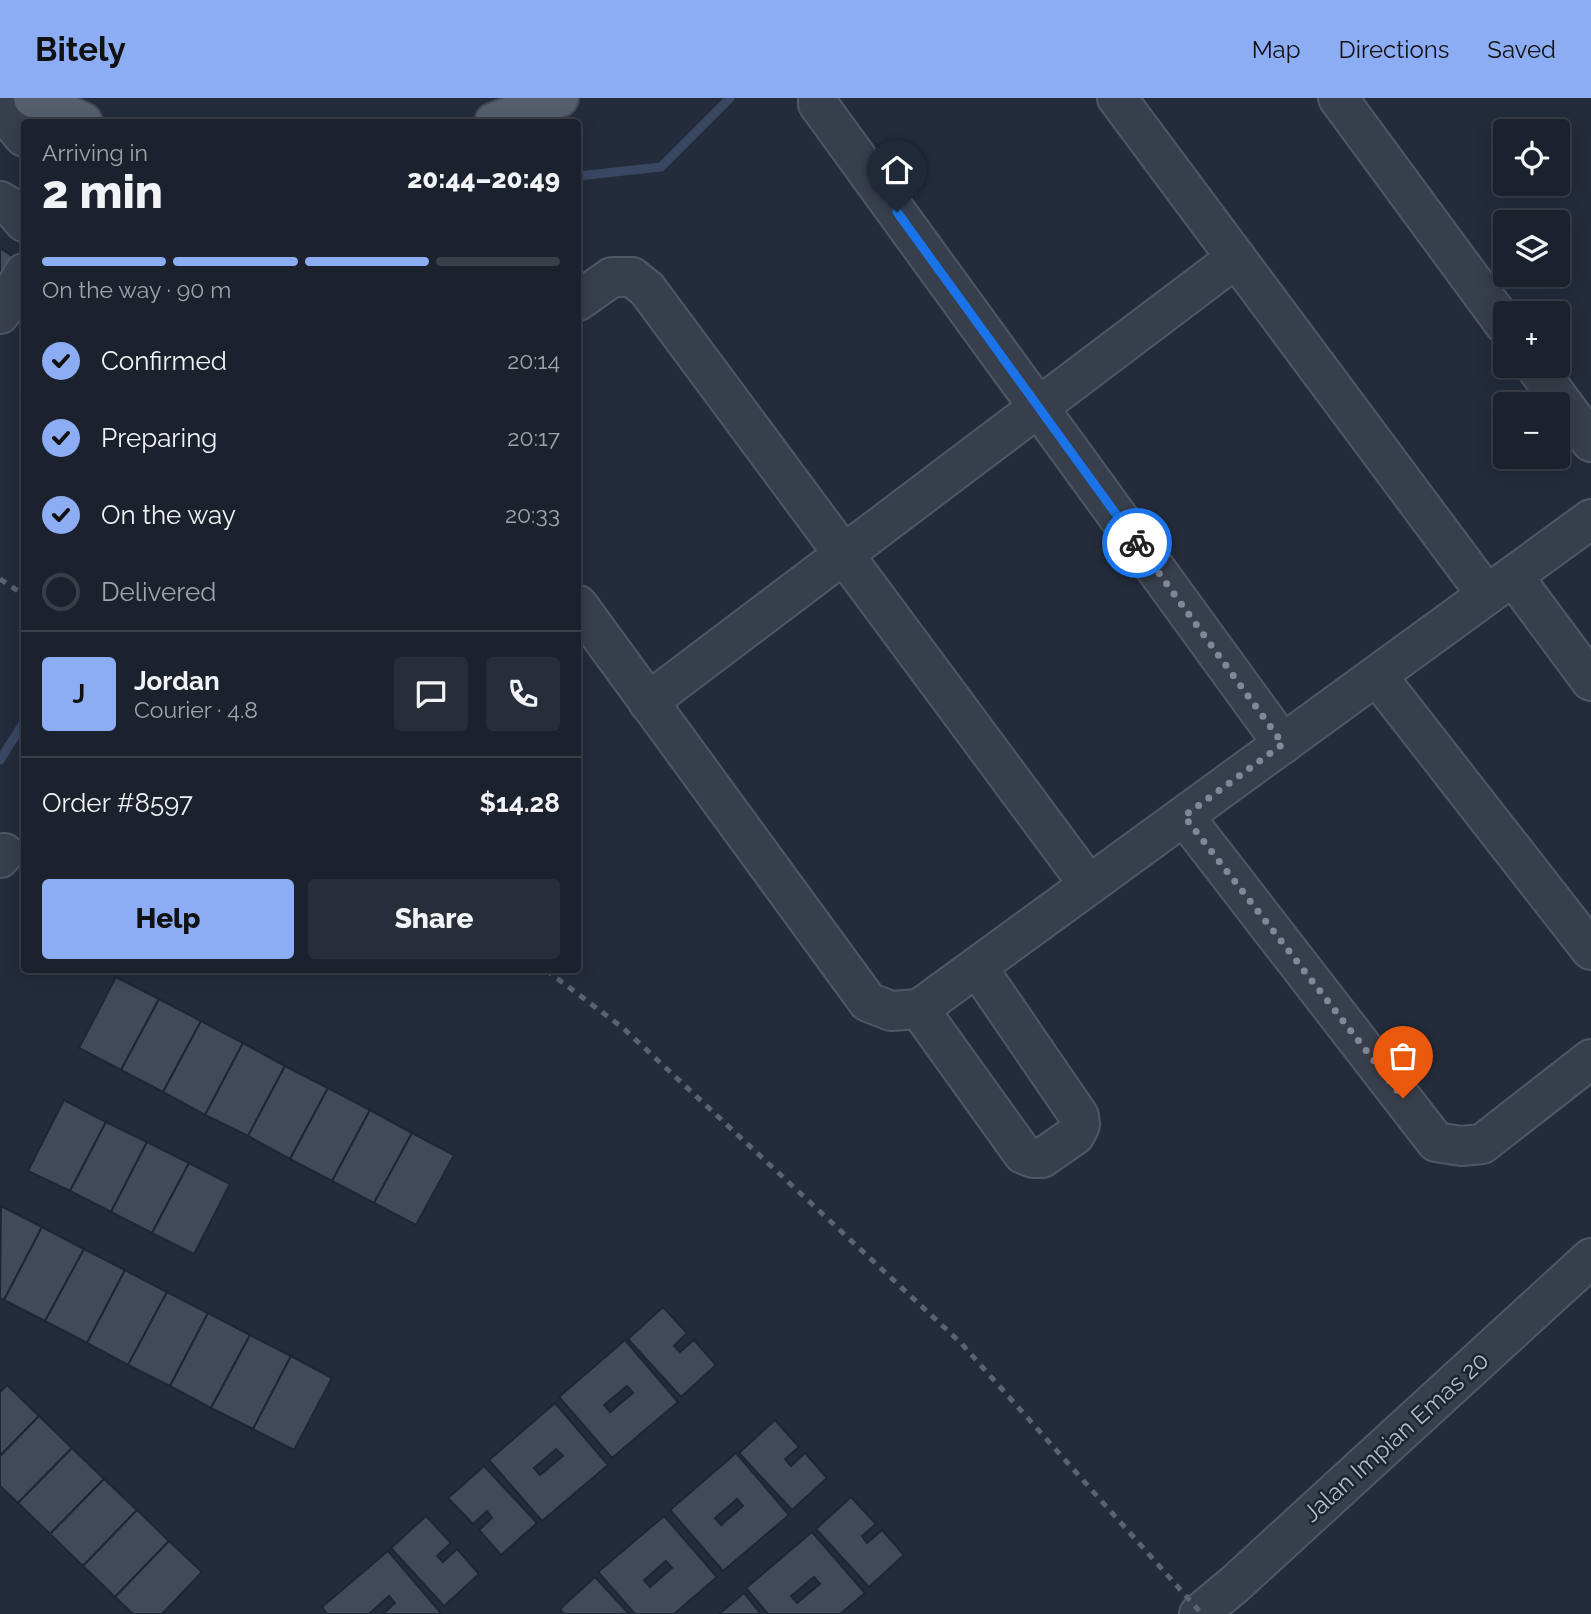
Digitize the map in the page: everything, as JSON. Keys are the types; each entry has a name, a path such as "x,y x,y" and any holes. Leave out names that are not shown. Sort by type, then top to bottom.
{"main road":[{"path":"33,98 77,119"},
{"path":"502,119 559,98"}],"street":[{"path":"818,98 818,104 1283,744"},
{"path":"1117,98 1236,258 1500,586 1591,681"},
{"path":"1338,98 1493,309"},
{"path":"0,108 21,133"},
{"path":"648,702 1236,258"},
{"path":"581,299 612,277 632,277 647,289 1089,885"},
{"path":"0,314 21,278"},
{"path":"1544,378 1591,442"},
{"path":"581,609 868,1002 891,1011 919,1009 1591,519"},
{"path":"1377,676 1591,950"},
{"path":"1184,816 1436,1142 1461,1146 1482,1144 1591,1059"},
{"path":"919,1009 1023,1154 1042,1158 1075,1135 1080,1125 1079,1116 977,967"},
{"name":"Jalan Impian Emas 20","path":"1199,1614 1591,1258"}],"building":[{"path":"0,248 20,261 0,290"},
{"path":"116,977 159,999 121,1070 79,1048"},
{"path":"159,999 201,1021 163,1092 121,1070"},
{"path":"201,1021 243,1043 205,1115 163,1092"},
{"path":"243,1043 285,1066 248,1136 205,1115"},
{"path":"285,1066 328,1088 290,1159 248,1136"},
{"path":"328,1088 370,1110 332,1181 290,1159"},
{"path":"64,1100 106,1122 70,1191 28,1171"},
{"path":"370,1110 412,1133 374,1203 332,1181"},
{"path":"106,1122 147,1142 111,1212 70,1191"},
{"path":"412,1133 454,1155 416,1225 374,1203"},
{"path":"147,1142 189,1163 152,1233 111,1212"},
{"path":"189,1163 230,1184 194,1254 152,1233"},
{"path":"1,1206 42,1227 4,1300 0,1298"},
{"path":"42,1227 84,1249 45,1321 4,1300"},
{"path":"84,1249 125,1270 87,1343 45,1321"},
{"path":"125,1270 167,1292 128,1365 87,1343"},
{"path":"167,1292 208,1313 170,1386 128,1365"},
{"path":"663,1307 687,1333 674,1346 680,1352 694,1340 716,1365 681,1397 628,1339"},
{"path":"208,1313 250,1335 211,1408 170,1386"},
{"path":"250,1335 291,1356 253,1429 211,1408"},
{"path":"625,1340 678,1402 612,1458 559,1397","holes":["627,1386 633,1393 610,1412 604,1405"]},
{"path":"291,1356 332,1378 294,1450 253,1429"},
{"path":"7,1385 39,1416 0,1456 0,1392"},
{"path":"555,1403 608,1465 542,1521 489,1460","holes":["556,1449 563,1456 540,1475 534,1468"]},
{"path":"39,1416 72,1448 18,1503 0,1486 0,1456"},
{"path":"775,1420 799,1447 785,1459 791,1466 805,1453 827,1478 792,1510 739,1453"},
{"path":"72,1448 104,1479 50,1534 18,1503"},
{"path":"736,1453 789,1515 723,1571 670,1510","holes":["737,1499 743,1506 721,1525 715,1518"]},
{"path":"484,1466 537,1523 501,1555 479,1530 492,1518 487,1511 473,1524 448,1498"},
{"path":"104,1479 137,1510 83,1566 50,1534"},
{"path":"851,1497 876,1524 862,1536 867,1543 882,1530 904,1555 869,1587 816,1529"},
{"path":"137,1510 169,1541 115,1597 83,1566"},
{"path":"426,1516 451,1543 437,1556 443,1562 457,1549 479,1574 444,1606 391,1548"},
{"path":"664,1516 717,1577 674,1614 635,1614 598,1572","holes":["666,1561 672,1568 650,1587 644,1580"]},
{"path":"812,1532 865,1593 840,1614 768,1614 746,1588","holes":["814,1577 820,1584 797,1603 791,1596"]},
{"path":"169,1541 202,1572 162,1614 133,1614 115,1597"},
{"path":"388,1551 441,1613 383,1614 395,1603 389,1596 369,1614 327,1614 322,1607"},
{"path":"595,1577 629,1614 564,1614 560,1609"},
{"path":"744,1593 761,1614 719,1614"}],"waterway":[{"path":"581,176 661,167 730,98"},
{"path":"0,760 21,727"}],"railway":[{"path":"0,579 21,593"},
{"path":"550,973 623,1028 961,1343 1202,1614"}],"way so far":[{"path":"1137,543 1283,744 1184,816 1403,1098"}],"route":[{"path":"897,212 1137,543"}]}
